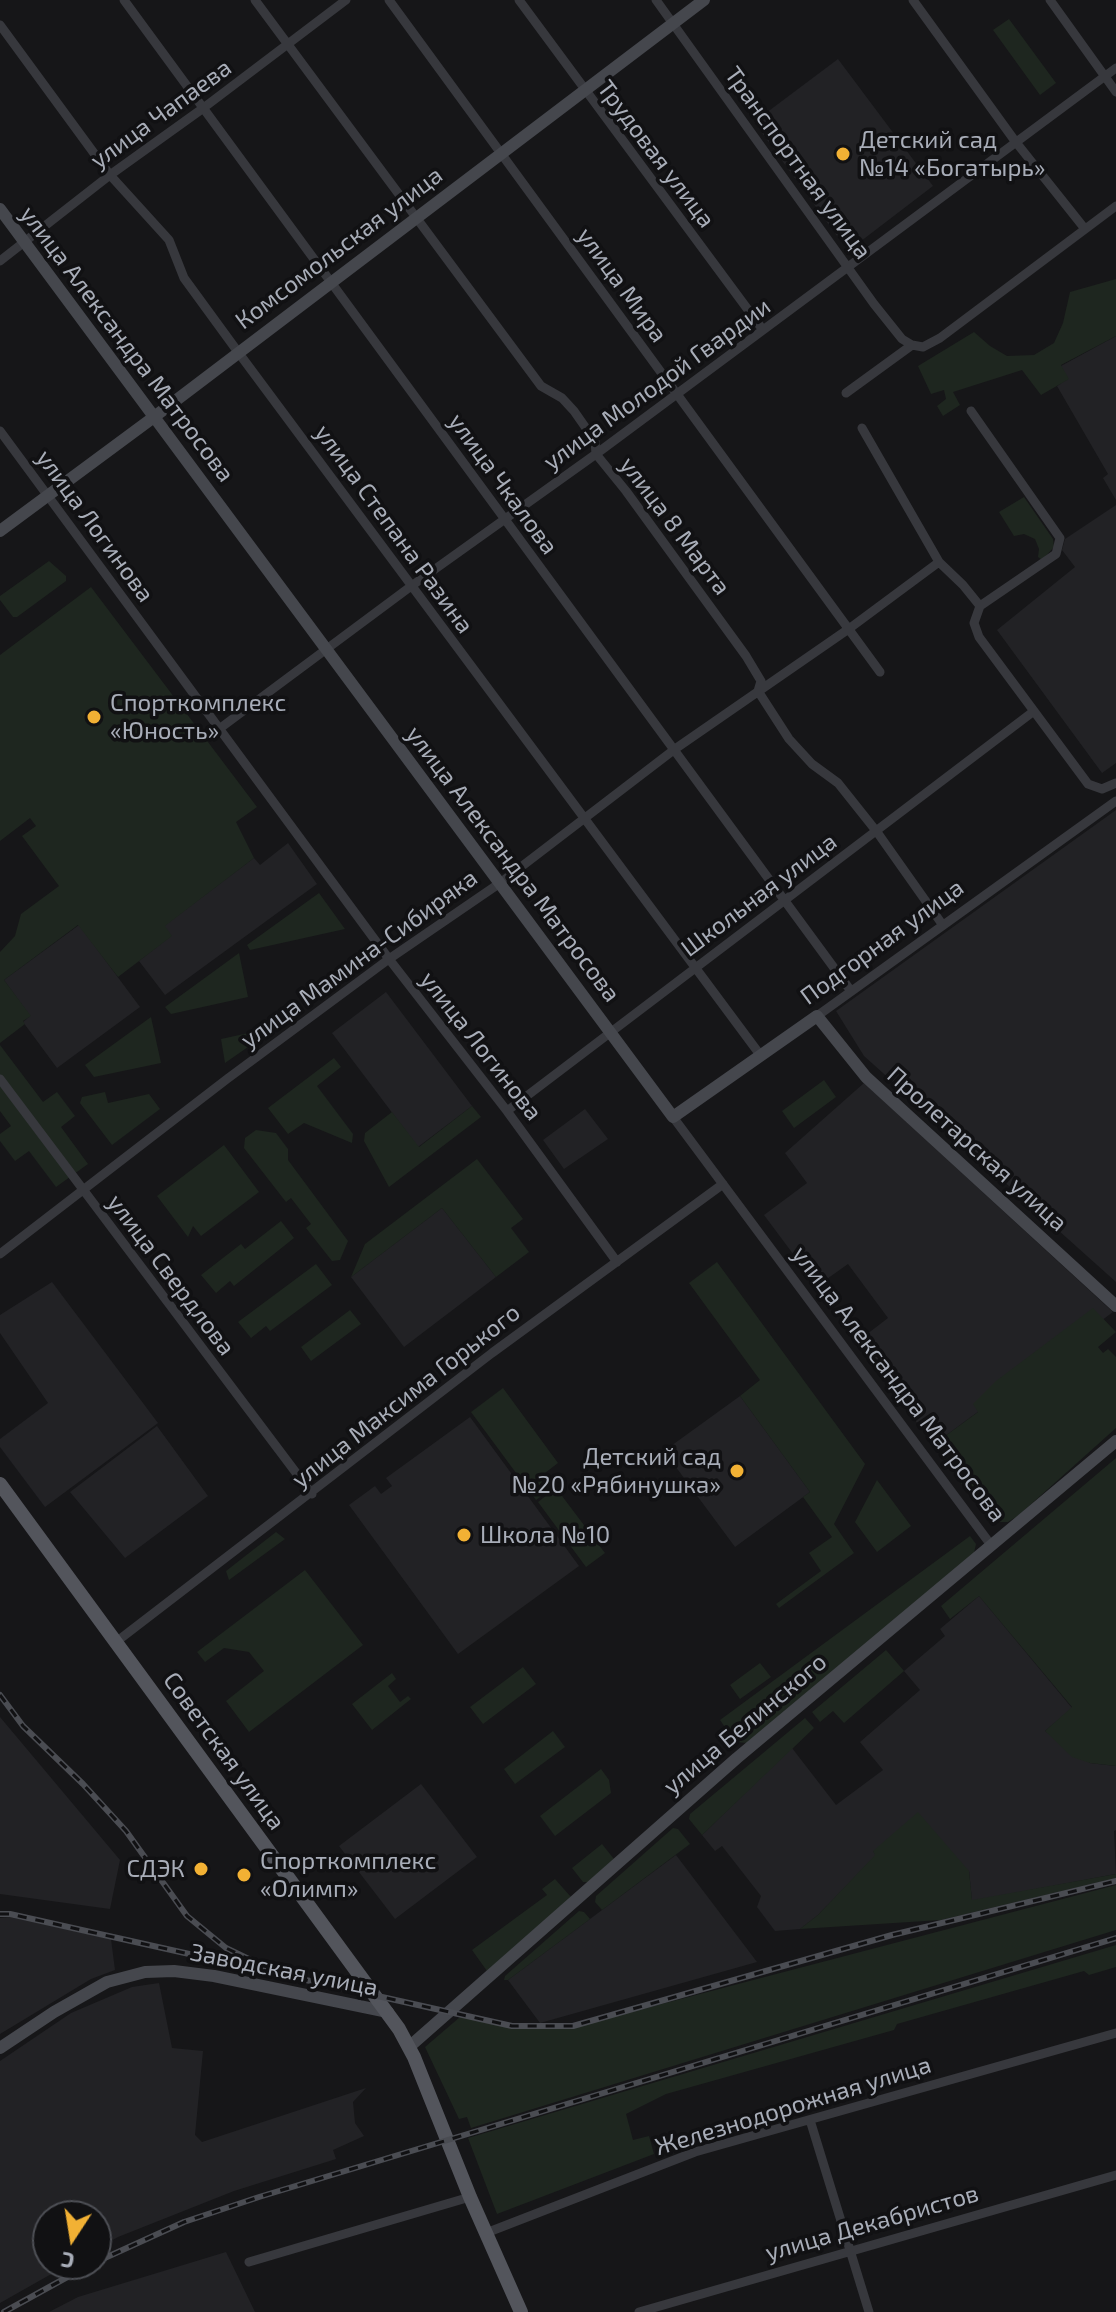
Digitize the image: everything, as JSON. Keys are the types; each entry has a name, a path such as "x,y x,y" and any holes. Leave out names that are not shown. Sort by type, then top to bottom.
{"main road":[{"name":"Советская улица","path":"0,1484 388,2012 409,2047 521,2312"}],"street":[{"name":"улица Чкалова","path":"124,0 851,991"},
{"name":"улица 8 Марта","path":"255,0 541,386 562,398 574,411 595,441 596,454 746,656 761,681 758,691 789,739 812,764 838,783 942,924"},
{"name":"улица Чапаева","path":"0,261 110,175 346,0"},
{"name":"улица Мира","path":"389,0 880,672"},
{"name":"Трудовая улица","path":"519,0 763,330"},
{"name":"Транспортная улица","path":"656,0 893,328 912,345"},
{"name":"Комсомольская улица","path":"0,531 704,0"},
{"path":"913,0 1015,141 1085,229"},
{"path":"1050,0 1116,92"},
{"name":"улица Степана Разина","path":"0,25 110,175 169,240 184,278 410,587 761,1056"},
{"name":"улица Молодой Гвардии","path":"219,729 1116,68"},
{"path":"846,393 912,345 923,347 940,338 1116,206"},
{"name":"улица Александра Матросова","path":"0,209 991,1545"},
{"path":"971,411 1060,538 1056,554 980,606 974,623 979,637 1088,784 1102,789 1116,783"},
{"path":"862,428 939,562 980,606"},
{"name":"улица Логинова","path":"0,431 389,959 507,1111 617,1262"},
{"name":"улица Мамина-Сибиряка","path":"0,1254 389,959 500,883 675,749 850,628 939,562"},
{"name":"Школьная улица","path":"507,1111 1034,711"},
{"name":"Подгорная улица","path":"673,1117 1116,801"},
{"name":"Пролетарская улица","path":"817,1016 866,1077 1116,1306"},
{"name":"улица Свердлова","path":"0,1079 312,1494"},
{"name":"улица Максима Горького","path":"116,1642 492,1353 723,1184"},
{"name":"улица Белинского","path":"409,2047 737,1758 1116,1441"},
{"name":"Заводская улица","path":"0,2048 107,1982 145,1972 174,1971 214,1976 388,2012"},
{"name":"Железнодорожная улица","path":"486,2233 695,2152 1116,2033"},
{"path":"810,2120 869,2312"},
{"name":"улица Декабристов","path":"639,2312 1116,2175"},
{"path":"249,2262 470,2197"}],"shaded area":[{"path":"1009,19 1056,83 1040,95 993,30"},
{"name":"Детский сад №14 «Богатырь»","path":"838,59 933,186 848,251 754,122"},
{"path":"1116,279 1116,336 1061,365 1069,379 1041,395 1022,370 953,392 960,405 943,416 937,406 946,399 944,390 931,394 918,366 974,332 1007,356 1034,355 1054,343 1063,323 1070,292"},
{"path":"1116,336 1116,500 1103,478 1108,474 1057,386 1068,379 1061,366"},
{"path":"1024,497 1053,539 1054,547 1042,560 1038,557 1035,539 1024,534 1014,536 999,512"},
{"path":"1116,505 1116,763 1102,773 997,630 1075,567 1062,550 1065,539"},
{"path":"49,561 66,576 66,581 13,617 0,596"},
{"name":"Спорткомплекс «Юность»","path":"91,587 257,807 236,822 254,858 165,926 172,936 118,977 78,925 4,980 31,1016 0,1043 0,952 15,936 21,914 59,886 22,836 36,826 30,818 0,841 0,655"},
{"path":"1116,810 1116,1282 864,1056 836,1011"},
{"path":"288,843 317,884 165,995 139,961 171,936 164,926 254,858 260,865"},
{"path":"319,893 345,929 250,950 247,945"},
{"path":"79,925 140,1007 57,1068 23,1022 30,1016 4,980"},
{"path":"239,953 248,997 171,1014 165,1007"},
{"path":"386,992 472,1106 418,1147 332,1033"},
{"path":"151,1017 161,1063 94,1077 85,1065"},
{"path":"267,1029 268,1033 225,1063 221,1039"},
{"path":"0,1045 43,1102 57,1092 75,1116 61,1127 88,1164 56,1187 29,1151 15,1161 0,1141 0,1134 11,1126 0,1111"},
{"path":"334,1058 341,1067 317,1086 353,1134 352,1143 304,1123 288,1134 268,1108"},
{"path":"824,1080 836,1097 794,1128 782,1111"},
{"path":"864,1083 1113,1312 933,1445 858,1341 888,1318 848,1264 817,1286 764,1215 807,1183 785,1153"},
{"path":"105,1092 108,1103 149,1094 160,1109 112,1145 80,1103 82,1097"},
{"path":"472,1106 481,1117 389,1187 364,1141 365,1133 392,1112 419,1147"},
{"path":"585,1109 608,1139 564,1169 543,1140"},
{"path":"256,1130 276,1133 288,1149 288,1160 348,1241 340,1260 332,1261 306,1228 311,1224 291,1198 286,1202 244,1148 245,1138"},
{"path":"224,1145 259,1192 201,1236 193,1226 188,1237 157,1196"},
{"path":"477,1159 523,1219 511,1228 529,1252 496,1277 442,1208 351,1277 365,1244"},
{"path":"442,1208 496,1277 404,1347 351,1277"},
{"path":"281,1221 294,1238 234,1286 230,1281 216,1293 201,1275 241,1244 245,1249"},
{"path":"717,1262 865,1464 834,1524 854,1553 779,1608 776,1604 821,1571 809,1553 832,1537 803,1497 810,1492 740,1396 760,1380 689,1283"},
{"path":"316,1264 332,1285 270,1331 266,1326 251,1338 238,1322"},
{"path":"52,1282 158,1423 45,1507 0,1447 0,1439 48,1403 0,1333 0,1315"},
{"path":"1093,1308 1116,1332 1098,1347 1103,1353 1108,1349 1116,1357 1116,1428 1019,1515 1008,1522 990,1522 933,1445 978,1412 973,1404 996,1381"},
{"path":"350,1310 361,1324 311,1361 301,1347"},
{"path":"503,1388 558,1463 545,1473 555,1486 536,1500 471,1412"},
{"name":"Детский сад №20 «Рябинушка»","path":"740,1396 810,1492 735,1547 664,1451"},
{"name":"Школа №10","path":"470,1417 579,1566 458,1654 349,1505 375,1486 381,1494 392,1486 386,1478"},
{"path":"157,1426 208,1496 125,1558 70,1492"},
{"path":"1116,1458 1116,1766 1072,1757 1045,1731 1072,1707 979,1596 950,1619 941,1606"},
{"path":"877,1480 911,1526 877,1552 855,1522"},
{"path":"556,1488 605,1553 586,1567 538,1502"},
{"path":"276,1532 285,1539 229,1580 226,1571"},
{"path":"970,1536 976,1544 974,1553 747,1743 735,1742 720,1720"},
{"path":"305,1570 363,1645 249,1732 226,1701 264,1671 249,1652 224,1648 205,1662 197,1652"},
{"path":"979,1596 1072,1708 1045,1731 1090,1763 1116,1766 1116,1874 972,1901 969,1871 873,1851 876,1855 818,1915 800,1929 775,1931 757,1907 761,1896 722,1846 715,1851 702,1835 792,1748 836,1805 883,1770 860,1742 920,1690 904,1671 945,1636 940,1629"},
{"path":"886,1650 904,1671 844,1723 833,1711 820,1722 812,1712"},
{"path":"760,1663 771,1677 740,1699 730,1685"},
{"path":"523,1667 536,1684 483,1724 470,1707"},
{"path":"392,1673 396,1679 388,1686 400,1702 408,1696 411,1699 372,1730 352,1704"},
{"path":"0,1717 120,1860 110,1909 0,1894"},
{"path":"805,1718 814,1728 702,1835 689,1819 690,1814"},
{"path":"553,1731 565,1747 515,1784 504,1769"},
{"path":"601,1769 609,1780 611,1793 555,1836 540,1816"},
{"path":"421,1784 477,1857 395,1919 339,1846"},
{"path":"918,1812 969,1871 972,1900 1116,1874 1116,1878 941,1920 800,1929 818,1915 875,1855 873,1851"},
{"path":"673,1828 678,1829 690,1844 602,1910 595,1902 596,1896"},
{"path":"602,1844 614,1859 588,1882 583,1882 572,1868"},
{"path":"676,1855 757,1962 540,2023 508,1980"},
{"path":"555,1879 571,1897 487,1971 472,1950 547,1895 542,1889"},
{"path":"1116,1885 1116,1930 471,2128 467,2117 459,2119 425,2047 460,2017 512,2027 574,2027"},
{"path":"579,1911 590,1919 504,1980 505,1976"},
{"path":"9,1917 111,1939 115,1970 91,1979 0,2034 0,1918"},
{"path":"1116,1945 1116,1967 1089,1975 1084,1971 897,2024 894,2030 666,2094 626,2114 633,2140 649,2136 654,2154 497,2214 468,2138"},
{"path":"159,1983 172,2048 203,2051 195,2135 202,2142 366,2088 353,2102 355,2123 364,2136 333,2150 336,2159 234,2191 112,2240 112,2200 32,2200 32,2280 41,2280 0,2303 0,2061 71,2013 132,1987"},
{"path":"226,2252 255,2312 49,2312 78,2297"}],"railway":[{"path":"0,1695 23,1726 126,1831 187,1916 226,1948 255,1962"},
{"path":"0,1914 512,2026 573,2026 892,1935 1116,1881"},
{"path":"112,2255 184,2222 259,2197 1116,1938"},
{"path":"4,2312 62,2280"}],"place":[{"name":"Детский сад №14 «Богатырь»","path":"843,154"},
{"name":"Спорткомплекс «Юность»","path":"94,717"},
{"name":"Детский сад №20 «Рябинушка»","path":"737,1471"},
{"name":"Школа №10","path":"464,1535"},
{"name":"СДЭК","path":"201,1869"},
{"name":"Спорткомплекс «Олимп»","path":"244,1875"}]}
